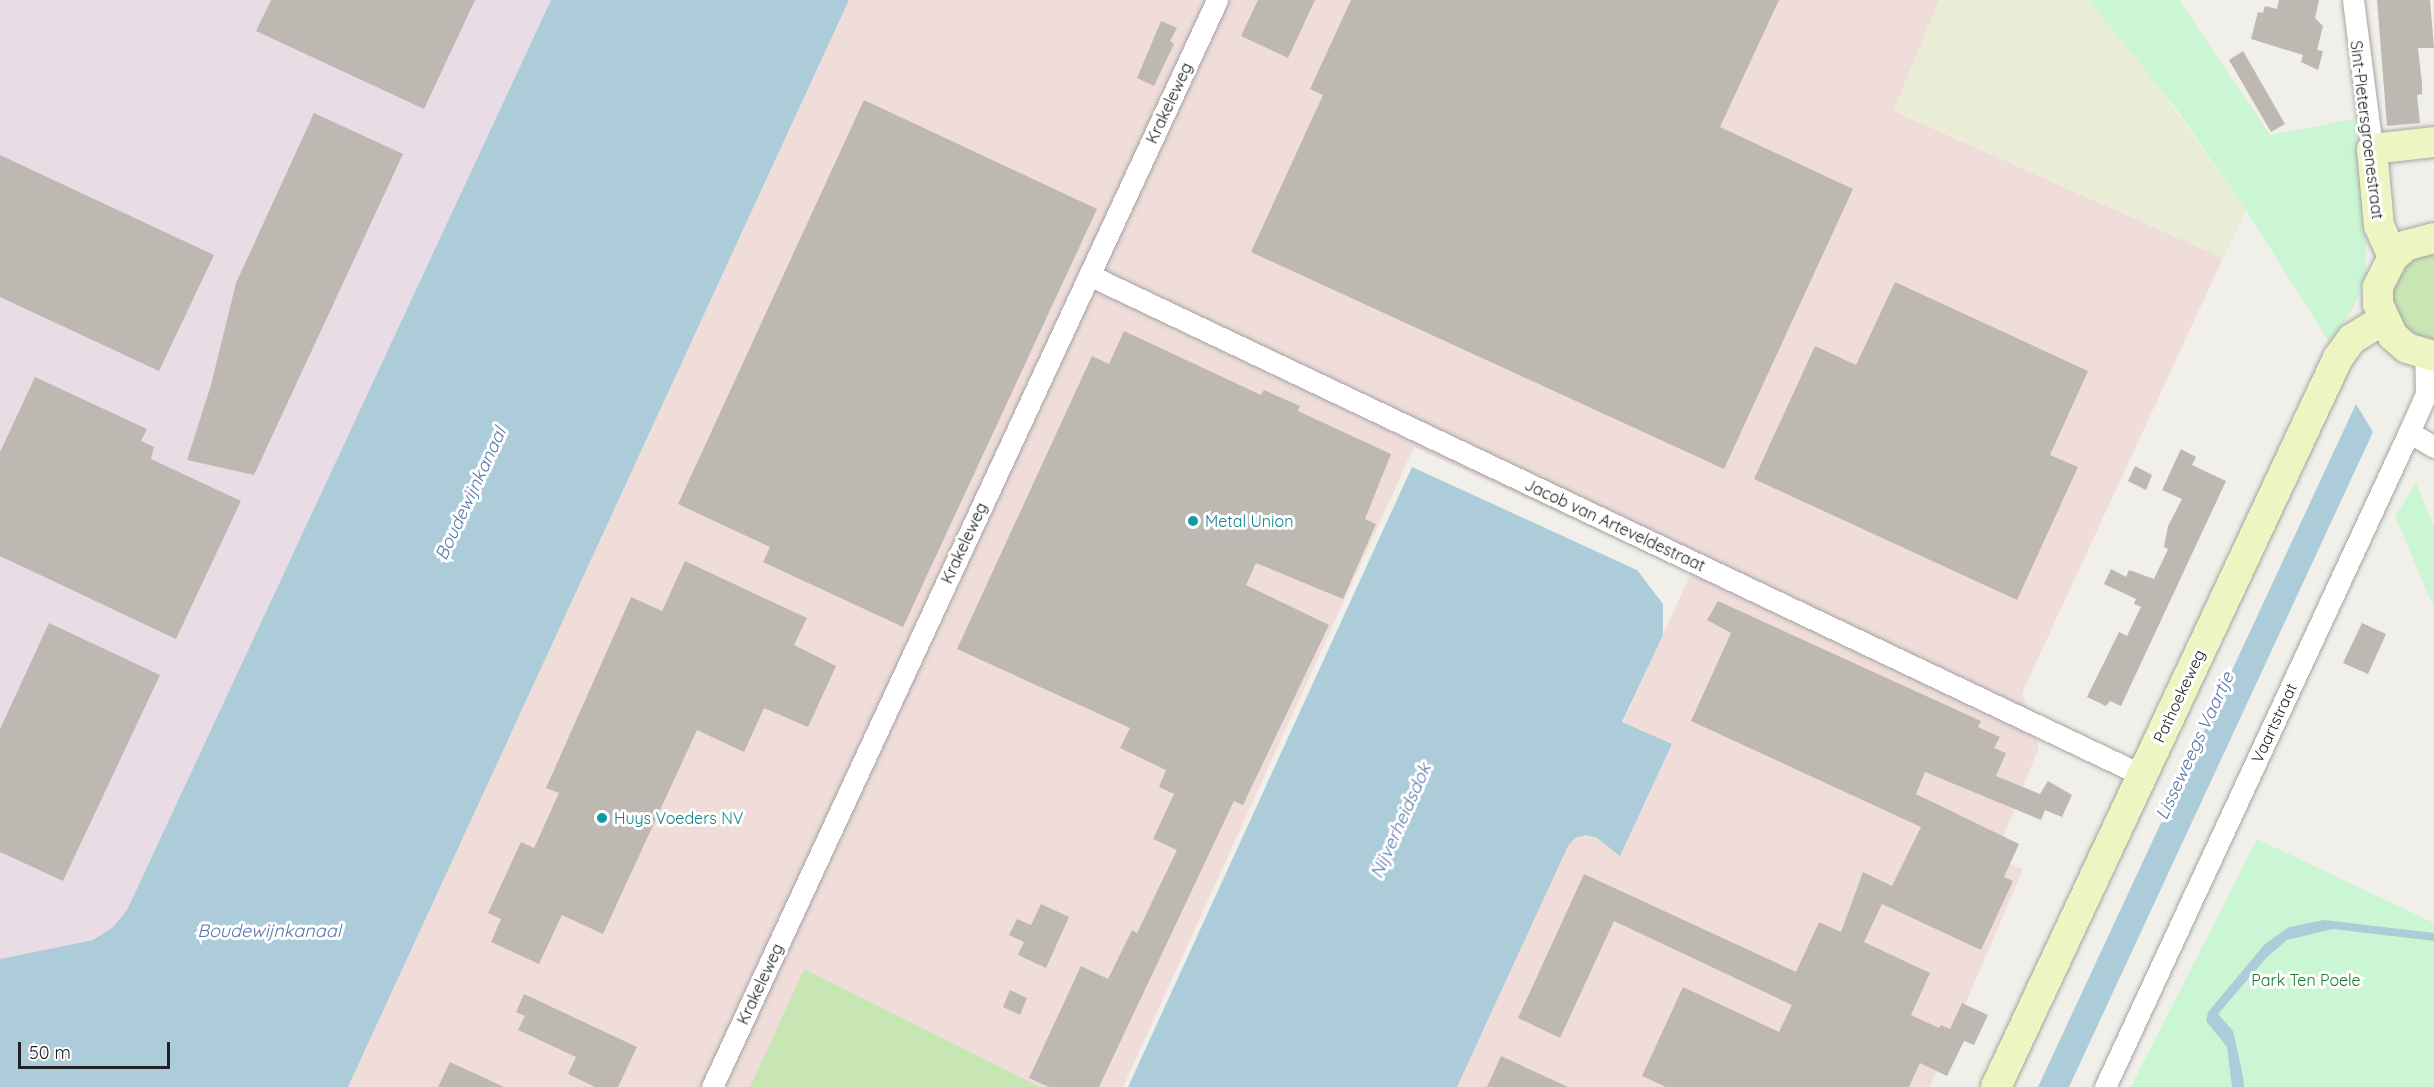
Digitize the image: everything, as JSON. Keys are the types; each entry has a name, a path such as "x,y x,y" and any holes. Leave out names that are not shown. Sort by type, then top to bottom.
{"main road":[{"path":"2372,149 2434,142"},
{"name":"Sint-Pietersgroenestraat","path":"2372,149 2379,225 2393,257"},
{"path":"2430,356 2392,336 2382,320 2378,287 2393,257 2407,245 2434,238"},
{"name":"Pathoekeweg","path":"1996,1087 2338,358 2352,339 2382,320"}],"street":[{"name":"Krakeleweg","path":"712,1087 1217,0"},
{"name":"Sint-Pietersgroenestraat","path":"2353,0 2372,149"},
{"name":"Jacob van Arteveldestraat","path":"1089,274 2142,775"},
{"name":"Vaartstraat","path":"2105,1087 2426,394 2430,356"},
{"path":"2409,432 2434,447"}],"shaded area":[{"path":"0,0 551,0 127,910 113,927 93,940 0,959"},
{"path":"849,0 1939,0 1894,111 2223,258 2022,693 2039,747 1995,858 2023,869 1930,1087 1456,1087 1691,573 1414,447 1123,1087 348,1087"}],"green space":[{"path":"1939,0 2089,0 2126,41 2246,210 2223,258 1894,110"},
{"path":"2089,0 2179,0 2270,135 2354,119 2366,224 2366,273 2357,300 2331,345 2246,210 2175,107"},
{"path":"2434,250 2434,340 2429,340 2408,330 2394,312 2391,288 2409,259"},
{"path":"2416,483 2434,526 2434,608 2395,516"},
{"name":"Park Ten Poele","path":"2257,839 2434,923 2434,1087 2131,1087"},
{"path":"804,969 1040,1087 750,1087"}],"water":[{"name":"Boudewijnkanaal","path":"551,0 849,0 348,1087 0,1087 0,959 93,940 113,927 127,910"},
{"path":"2356,404 2373,432 2069,1087 2038,1087"},
{"name":"Nijverheidsdok","path":"1412,467 1637,570 1663,604 1663,635 1622,722 1672,744 1620,856 1597,838 1586,835 1575,838 1568,846 1457,1087 1128,1087"},
{"path":"2324,920 2434,933 2434,941 2333,929 2287,940 2267,957 2218,1014 2233,1031 2243,1076 2244,1087 2232,1087 2227,1047 2206,1021 2208,1012 2265,944 2289,927"}],"building":[{"path":"271,0 475,0 424,109 256,31"},
{"path":"1258,0 1315,0 1288,58 1241,36"},
{"path":"1351,0 1779,0 1720,127 1853,189 1724,469 1251,252 1323,95 1310,89"},
{"path":"2279,0 2319,0 2315,18 2323,26 2317,50 2323,51 2318,70 2301,62 2303,55 2251,39 2258,12 2263,13 2265,6 2277,9"},
{"path":"2377,0 2430,0 2434,48 2418,48 2422,83 2422,94 2417,95 2420,123 2387,126"},
{"path":"1161,21 1177,28 1170,41 1174,44 1154,86 1137,78"},
{"path":"2243,51 2285,124 2271,132 2229,60"},
{"path":"864,100 1097,209 903,627 763,562 770,547 678,504"},
{"path":"314,113 403,154 254,475 187,460 211,385 236,283"},
{"path":"0,155 214,255 159,371 0,297"},
{"path":"1895,282 2088,371 2050,455 2078,467 2017,600 1754,479 1815,346 1856,365"},
{"name":"Metal Union","path":"1124,331 1261,395 1264,390 1300,406 1298,411 1391,454 1365,519 1376,524 1343,599 1256,563 1246,585 1329,625 1243,805 1234,801 1099,1087 1049,1087 1029,1078 1081,966 1108,979 1132,930 1137,933 1177,850 1153,839 1174,794 1159,787 1166,770 1120,748 1130,728 957,649 1092,356 1109,364"},
{"path":"35,377 147,429 141,441 154,447 151,459 241,501 176,639 0,556 0,452"},
{"path":"2181,449 2196,457 2192,465 2226,481 2121,706 2110,701 2106,706 2087,697 2119,632 2127,636 2141,607 2134,604 2136,599 2104,584 2111,569 2126,577 2129,570 2154,579 2168,549 2164,547 2168,526 2182,499 2162,490"},
{"path":"2135,466 2152,475 2146,490 2128,481"},
{"path":"685,561 807,618 794,645 836,666 808,727 764,708 744,752 697,730 603,934 562,915 539,964 491,942 501,919 488,913 521,842 534,848 559,793 546,788 631,597 662,611"},
{"path":"1718,601 1981,721 1978,727 2000,737 1994,748 2006,753 1996,776 2040,794 2048,781 2072,795 2062,817 2045,810 2041,820 1925,772 1916,794 2019,844 2004,877 2013,881 1981,950 1882,904 1864,942 1930,973 1911,1015 1939,1028 1941,1025 1950,1029 1962,1003 1988,1015 1974,1045 1964,1041 1947,1076 1920,1063 1909,1087 1666,1087 1642,1076 1683,987 1779,1032 1792,1005 1614,921 1560,1038 1518,1018 1584,874 1796,972 1819,922 1841,932 1863,872 1892,886 1921,827 1691,721 1731,633 1707,620"},
{"path":"49,623 160,675 63,881 0,852 0,729"},
{"path":"2362,623 2386,634 2368,674 2343,663"},
{"path":"1041,904 1069,917 1046,968 1018,955 1024,942 1009,935 1017,919 1031,925"},
{"path":"1010,990 1027,998 1020,1015 1003,1007"},
{"path":"524,994 637,1047 618,1087 595,1087 568,1074 576,1057 518,1030 525,1016 516,1012"},
{"path":"1501,1056 1568,1087 1487,1087"},
{"path":"450,1062 504,1087 438,1087"}],"place":[{"name":"Metal Union","path":"1193,521"},
{"name":"Huys Voeders NV","path":"602,818"}],"water label":[{"name":"Lisseweegs Vaartje","path":"2195,746"}]}
